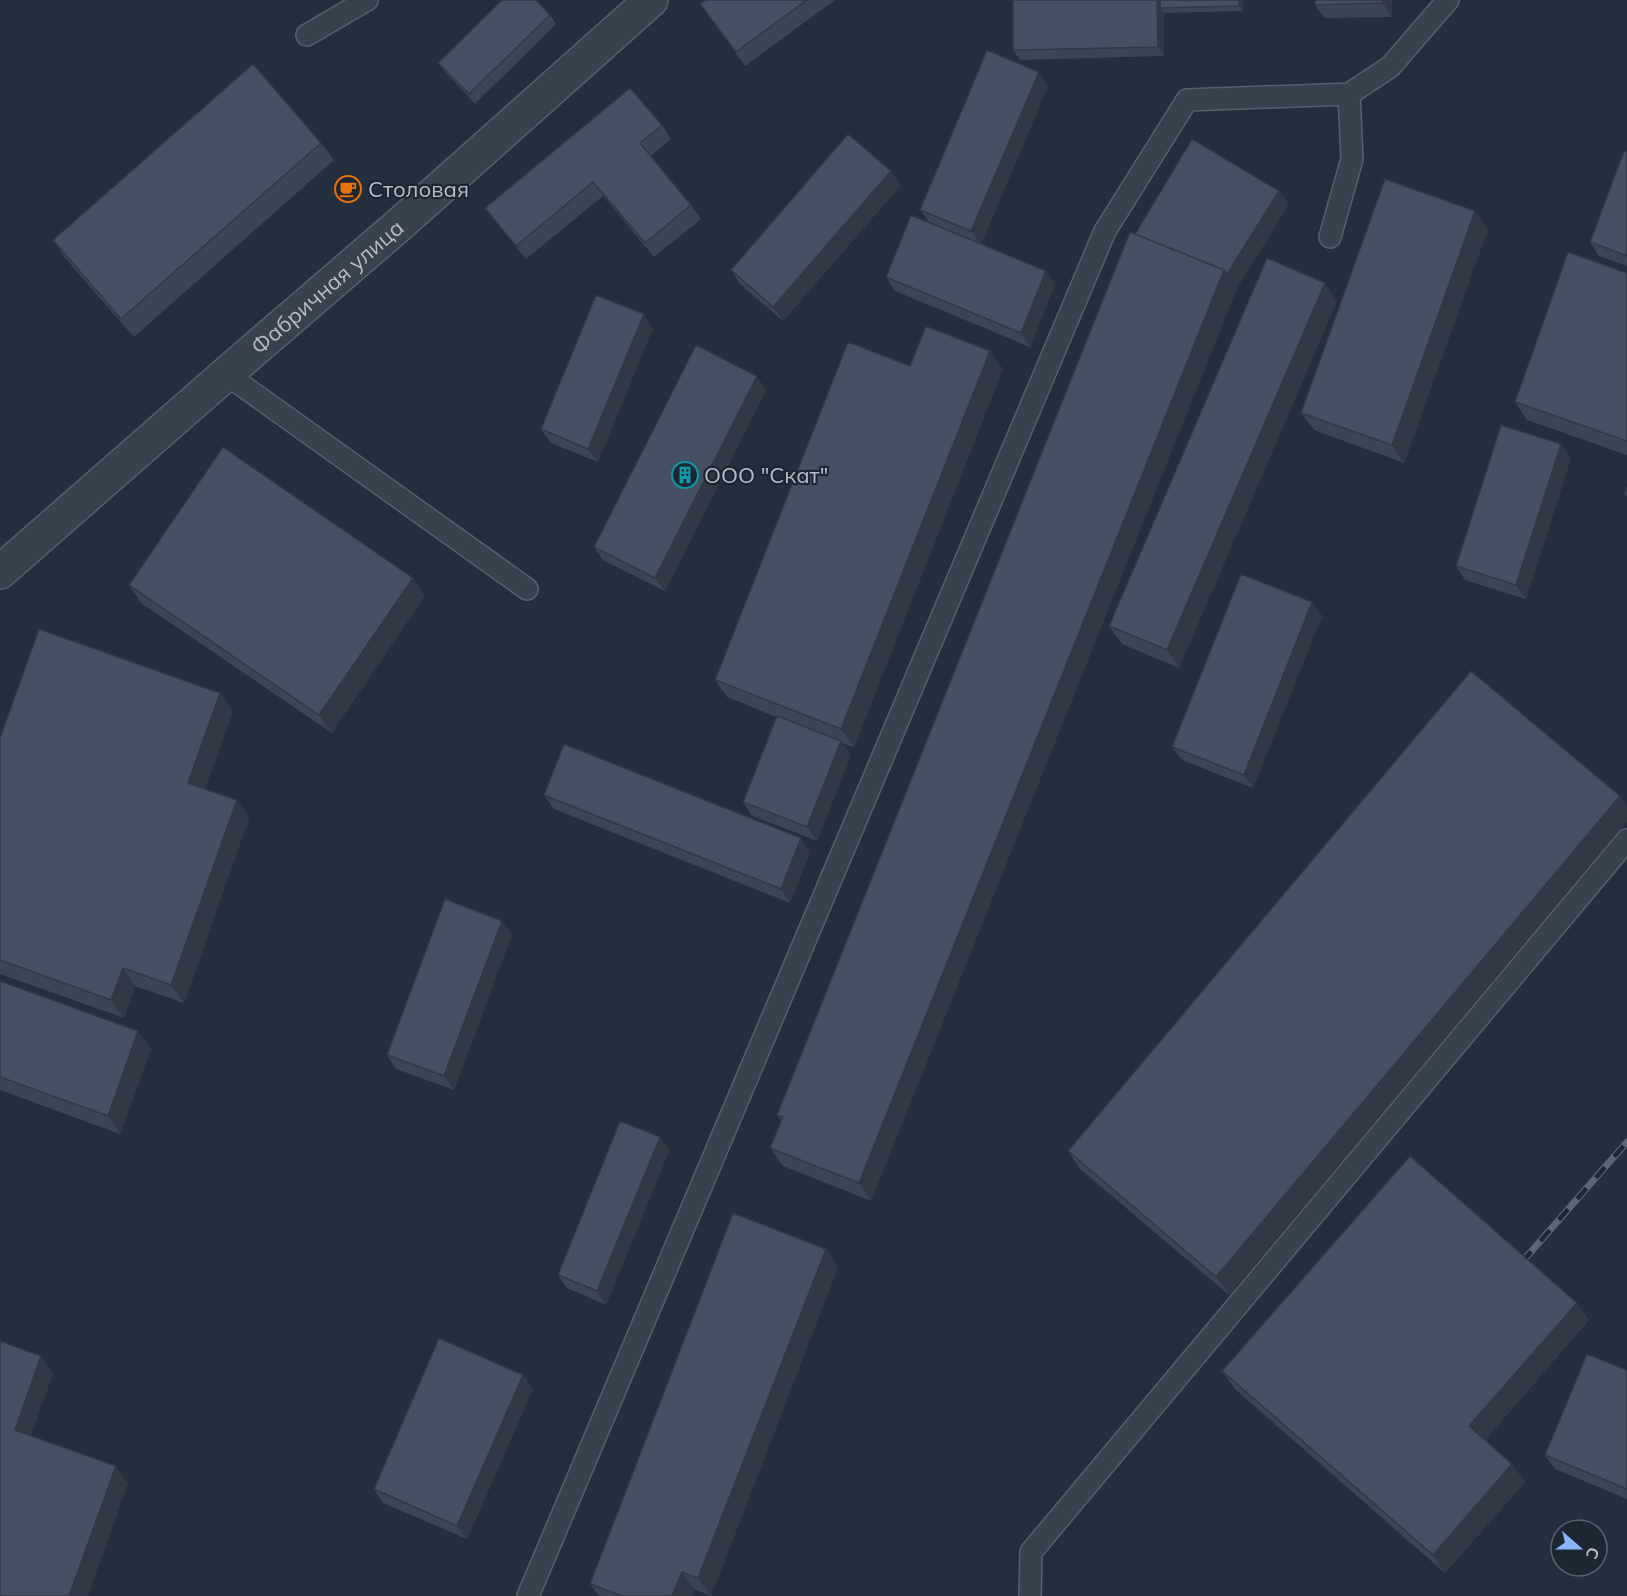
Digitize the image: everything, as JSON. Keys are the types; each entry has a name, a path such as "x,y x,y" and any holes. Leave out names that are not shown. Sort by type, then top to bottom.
{"street":[{"name":"Фабричная улица","path":"0,572 400,224 651,0"}],"lane":[{"path":"307,35 367,0"},
{"path":"528,1596 1105,231 1187,100 1348,94 1390,67 1449,0"},
{"path":"1330,237 1352,159 1348,94"},
{"path":"226,374 527,589"},
{"path":"1030,1596 1031,1552 1627,840"}],"building":[{"path":"502,0 536,0 550,15 469,94 438,63"},
{"path":"706,0 807,0 736,52 700,4"},
{"path":"1013,0 1157,0 1158,47 1013,50"},
{"path":"1160,0 1239,0 1239,6 1160,8"},
{"path":"1315,0 1383,0 1383,3 1315,5"},
{"path":"987,50 1039,72 971,231 920,210"},
{"path":"253,64 321,143 121,319 53,240"},
{"path":"630,88 662,125 640,143 691,205 645,243 593,182 516,246 485,208"},
{"path":"848,134 891,171 773,307 731,270"},
{"path":"1192,139 1279,191 1227,274 1224,270 1135,234"},
{"path":"1624,151 1627,152 1627,256 1590,242"},
{"path":"1385,179 1475,211 1392,445 1301,413"},
{"path":"911,215 1046,271 1021,333 886,277"},
{"path":"1130,232 1224,270 859,1183 770,1148 783,1117 777,1115"},
{"path":"1568,252 1627,273 1627,441 1515,402"},
{"path":"1267,258 1325,283 1167,650 1109,626"},
{"path":"596,295 644,314 588,449 541,429"},
{"path":"926,326 990,351 841,729 715,680 848,342 910,366"},
{"name":"ООО \"Скат\"","path":"696,345 757,376 655,578 594,547"},
{"path":"1501,425 1561,444 1516,585 1456,566"},
{"path":"223,447 413,578 319,715 129,585"},
{"path":"1241,574 1312,602 1244,775 1172,747"},
{"path":"39,629 220,693 188,783 237,800 171,985 123,968 111,1000 0,960 0,738"},
{"path":"1471,671 1620,796 1216,1277 1068,1151"},
{"path":"777,716 841,741 807,827 743,802"},
{"path":"564,744 801,838 781,889 544,795"},
{"path":"445,899 502,921 444,1076 387,1055"},
{"path":"0,981 138,1031 108,1116 0,1077"},
{"path":"620,1121 660,1137 597,1291 558,1275"},
{"path":"1410,1156 1577,1303 1469,1426 1512,1464 1433,1555 1222,1371"},
{"path":"733,1213 826,1249 698,1578 682,1572 672,1596 622,1596 590,1584"},
{"path":"439,1338 523,1375 457,1526 374,1489"},
{"path":"0,1341 41,1356 15,1430 116,1466 69,1596 0,1596"},
{"path":"1587,1354 1627,1370 1627,1489 1545,1455"}],"railway":[{"path":"1522,1262 1627,1142"}],"place":[{"name":"Столовая","path":"348,189"},
{"name":"ООО \"Скат\"","path":"685,475"}]}
